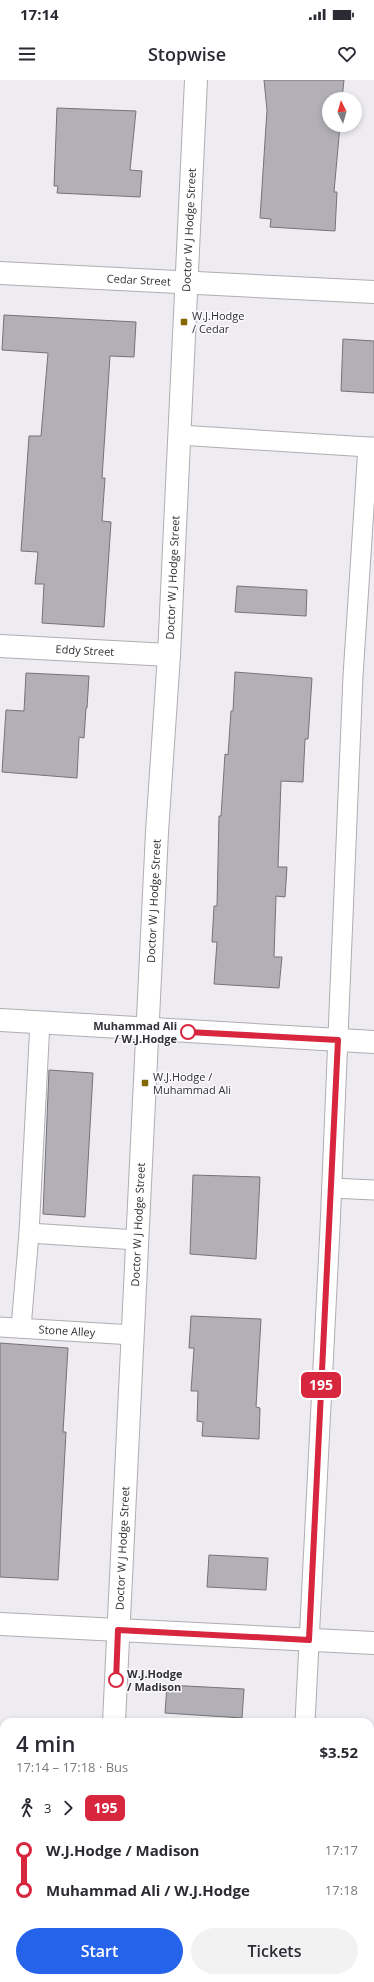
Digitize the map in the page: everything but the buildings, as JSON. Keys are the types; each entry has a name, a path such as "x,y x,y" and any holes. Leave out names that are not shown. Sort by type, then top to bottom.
{"main road":[{"name":"Doctor W J Hodge Street","path":"114,1718 157,832 169,656 196,80"},
{"name":"Cedar Street","path":"0,273 374,292"},
{"name":"Eddy Street","path":"0,646 169,656"},
{"path":"0,1020 374,1042"},
{"path":"0,1624 374,1643"}],"lane":[{"path":"179,435 371,447 353,676 332,1188 305,1718"},
{"path":"21,1328 29,1233 40,1022"},
{"path":"332,1188 374,1190"},
{"path":"29,1233 137,1240"},
{"name":"Stone Alley","path":"0,1327 133,1335"}],"bus line":[{"name":"195","path":"116,1680 118,1630 309,1640 338,1040 188,1032"}],"place":[{"name":"W.J.Hodge / Cedar","path":"184,322"},
{"name":"Muhammad Ali / W.J.Hodge","path":"188,1032"},
{"name":"W.J.Hodge / Muhammad Ali","path":"145,1083"},
{"name":"W.J.Hodge / Madison","path":"116,1680"}]}
